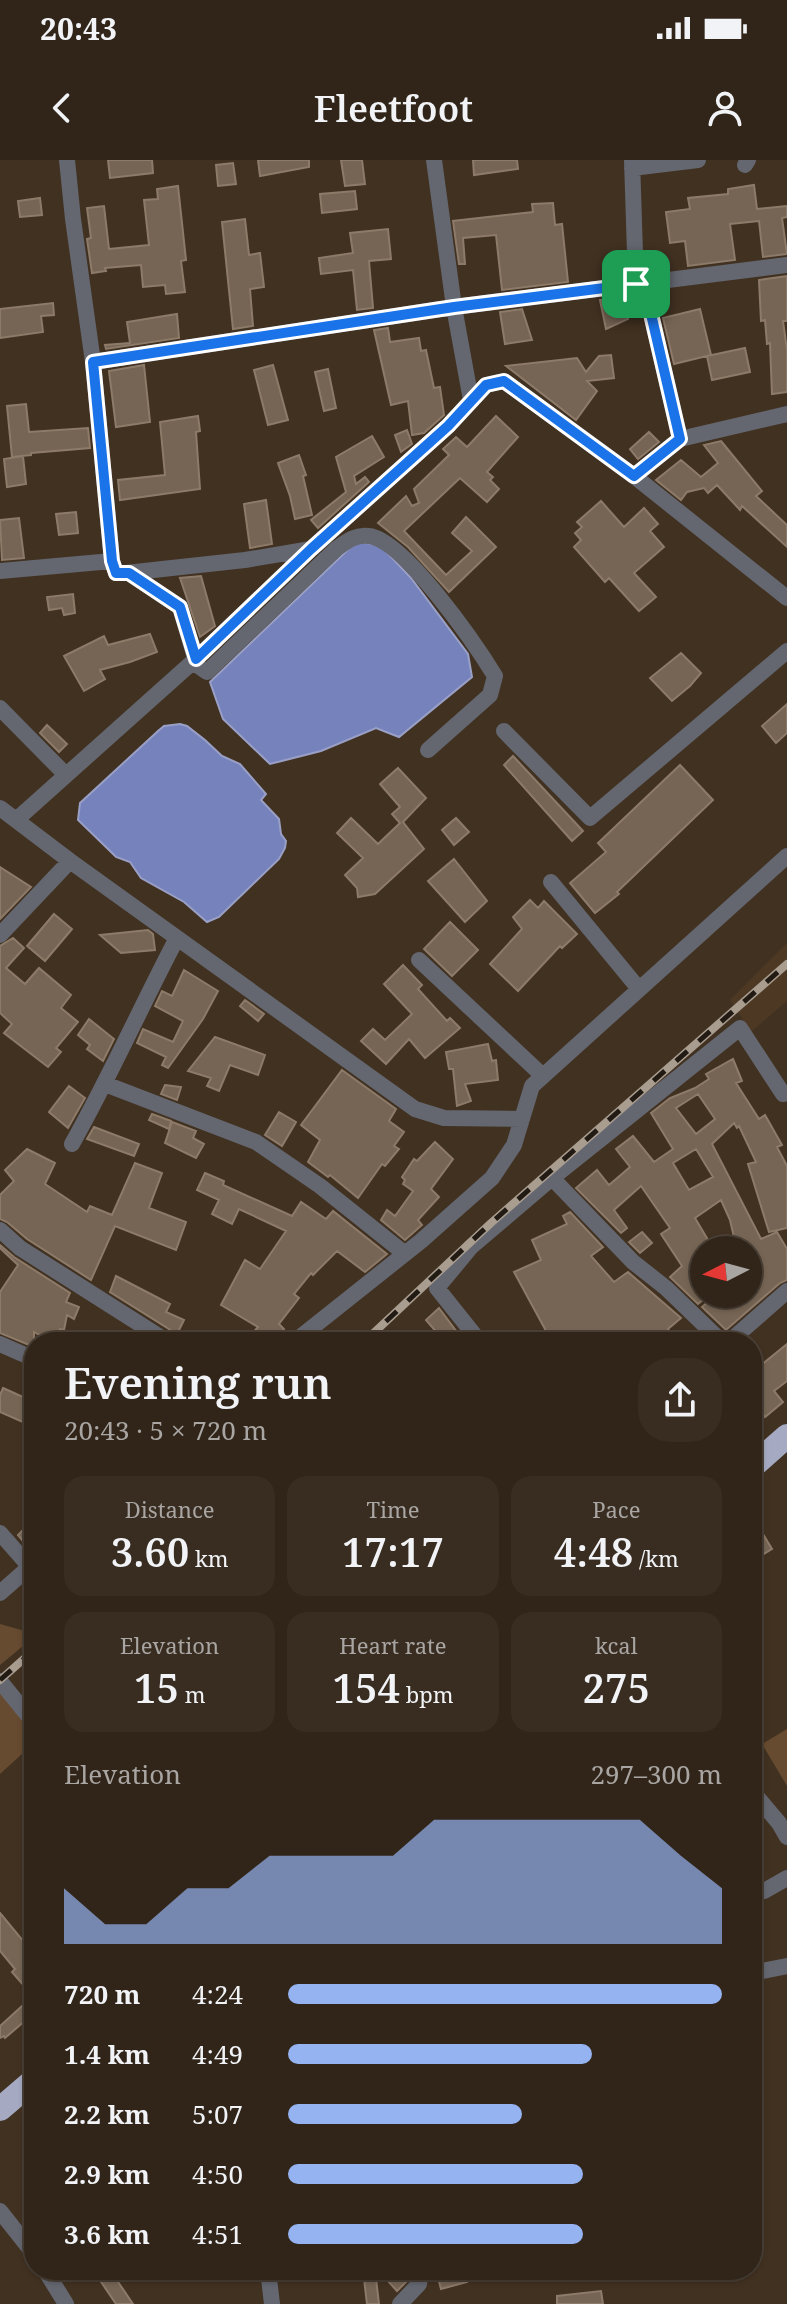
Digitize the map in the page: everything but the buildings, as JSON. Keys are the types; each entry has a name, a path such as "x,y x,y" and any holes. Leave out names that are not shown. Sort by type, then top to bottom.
{"highway":[{"path":"762,1458 787,1436"},
{"path":"0,2109 24,2089"}],"street":[{"path":"67,160 93,362 112,561 116,573 245,560 311,549"},
{"path":"434,160 454,307 471,400"},
{"path":"680,439 651,314 636,284 632,164 698,160"},
{"path":"93,362 454,307 787,265"},
{"path":"16,820 448,426 486,385 504,381 634,476 787,598"},
{"path":"634,476 680,439 787,414"},
{"path":"129,573 180,607 197,665 207,672 336,549 353,537 369,536 387,541 416,570 470,636 495,676 490,695 428,750"},
{"path":"0,571 112,561"},
{"path":"504,731 590,818 787,651"},
{"path":"0,708 65,774"},
{"path":"0,808 415,1109 444,1118 522,1119"},
{"path":"306,1332 492,1178 514,1145 532,1086 787,856"},
{"path":"0,935 70,861"},
{"path":"551,882 639,989"},
{"path":"72,1144 177,938"},
{"path":"419,960 543,1076"},
{"path":"472,1332 437,1288 471,1247 740,1028 783,1094 787,1093"},
{"path":"105,1084 256,1142 320,1186 404,1253"},
{"path":"552,1178 633,1262 666,1288 712,1332"},
{"path":"0,1230 20,1248 152,1332"},
{"path":"740,1332 787,1291"},
{"path":"0,1344 24,1355"},
{"path":"0,1533 24,1557"},
{"path":"0,1593 24,1572"},
{"path":"0,1681 24,1711"},
{"path":"762,1803 787,1837"},
{"path":"762,1891 787,1878"},
{"path":"762,1971 787,1966"},
{"path":"0,2211 24,2241"},
{"path":"51,2280 66,2304"},
{"path":"269,2280 272,2304"},
{"path":"400,2304 420,2280"}],"shaded area":[{"path":"787,943 787,1001 751,1032 730,1000"},
{"path":"0,1624 24,1631 23,1646 0,1665"},
{"path":"0,1691 24,1720 24,1749 0,1774"},
{"path":"787,1729 787,1786 762,1744"}],"water":[{"path":"357,541 381,546 411,578 468,654 472,677 399,737 376,728 321,751 270,764 223,719 210,682"},
{"path":"164,726 187,726 222,756 240,764 266,794 261,800 279,819 281,834 286,841 279,859 219,917 207,922 184,902 141,878 130,862 116,857 78,820 80,803"}],"railway":[{"path":"375,1332 491,1223 787,964"},
{"path":"0,1680 24,1659"}],"route":[{"path":"636,284 651,314 680,439 634,476 504,381 486,385 448,426 311,549 196,659 180,607 129,573 116,573 112,561 93,362 454,307 636,284"}]}
